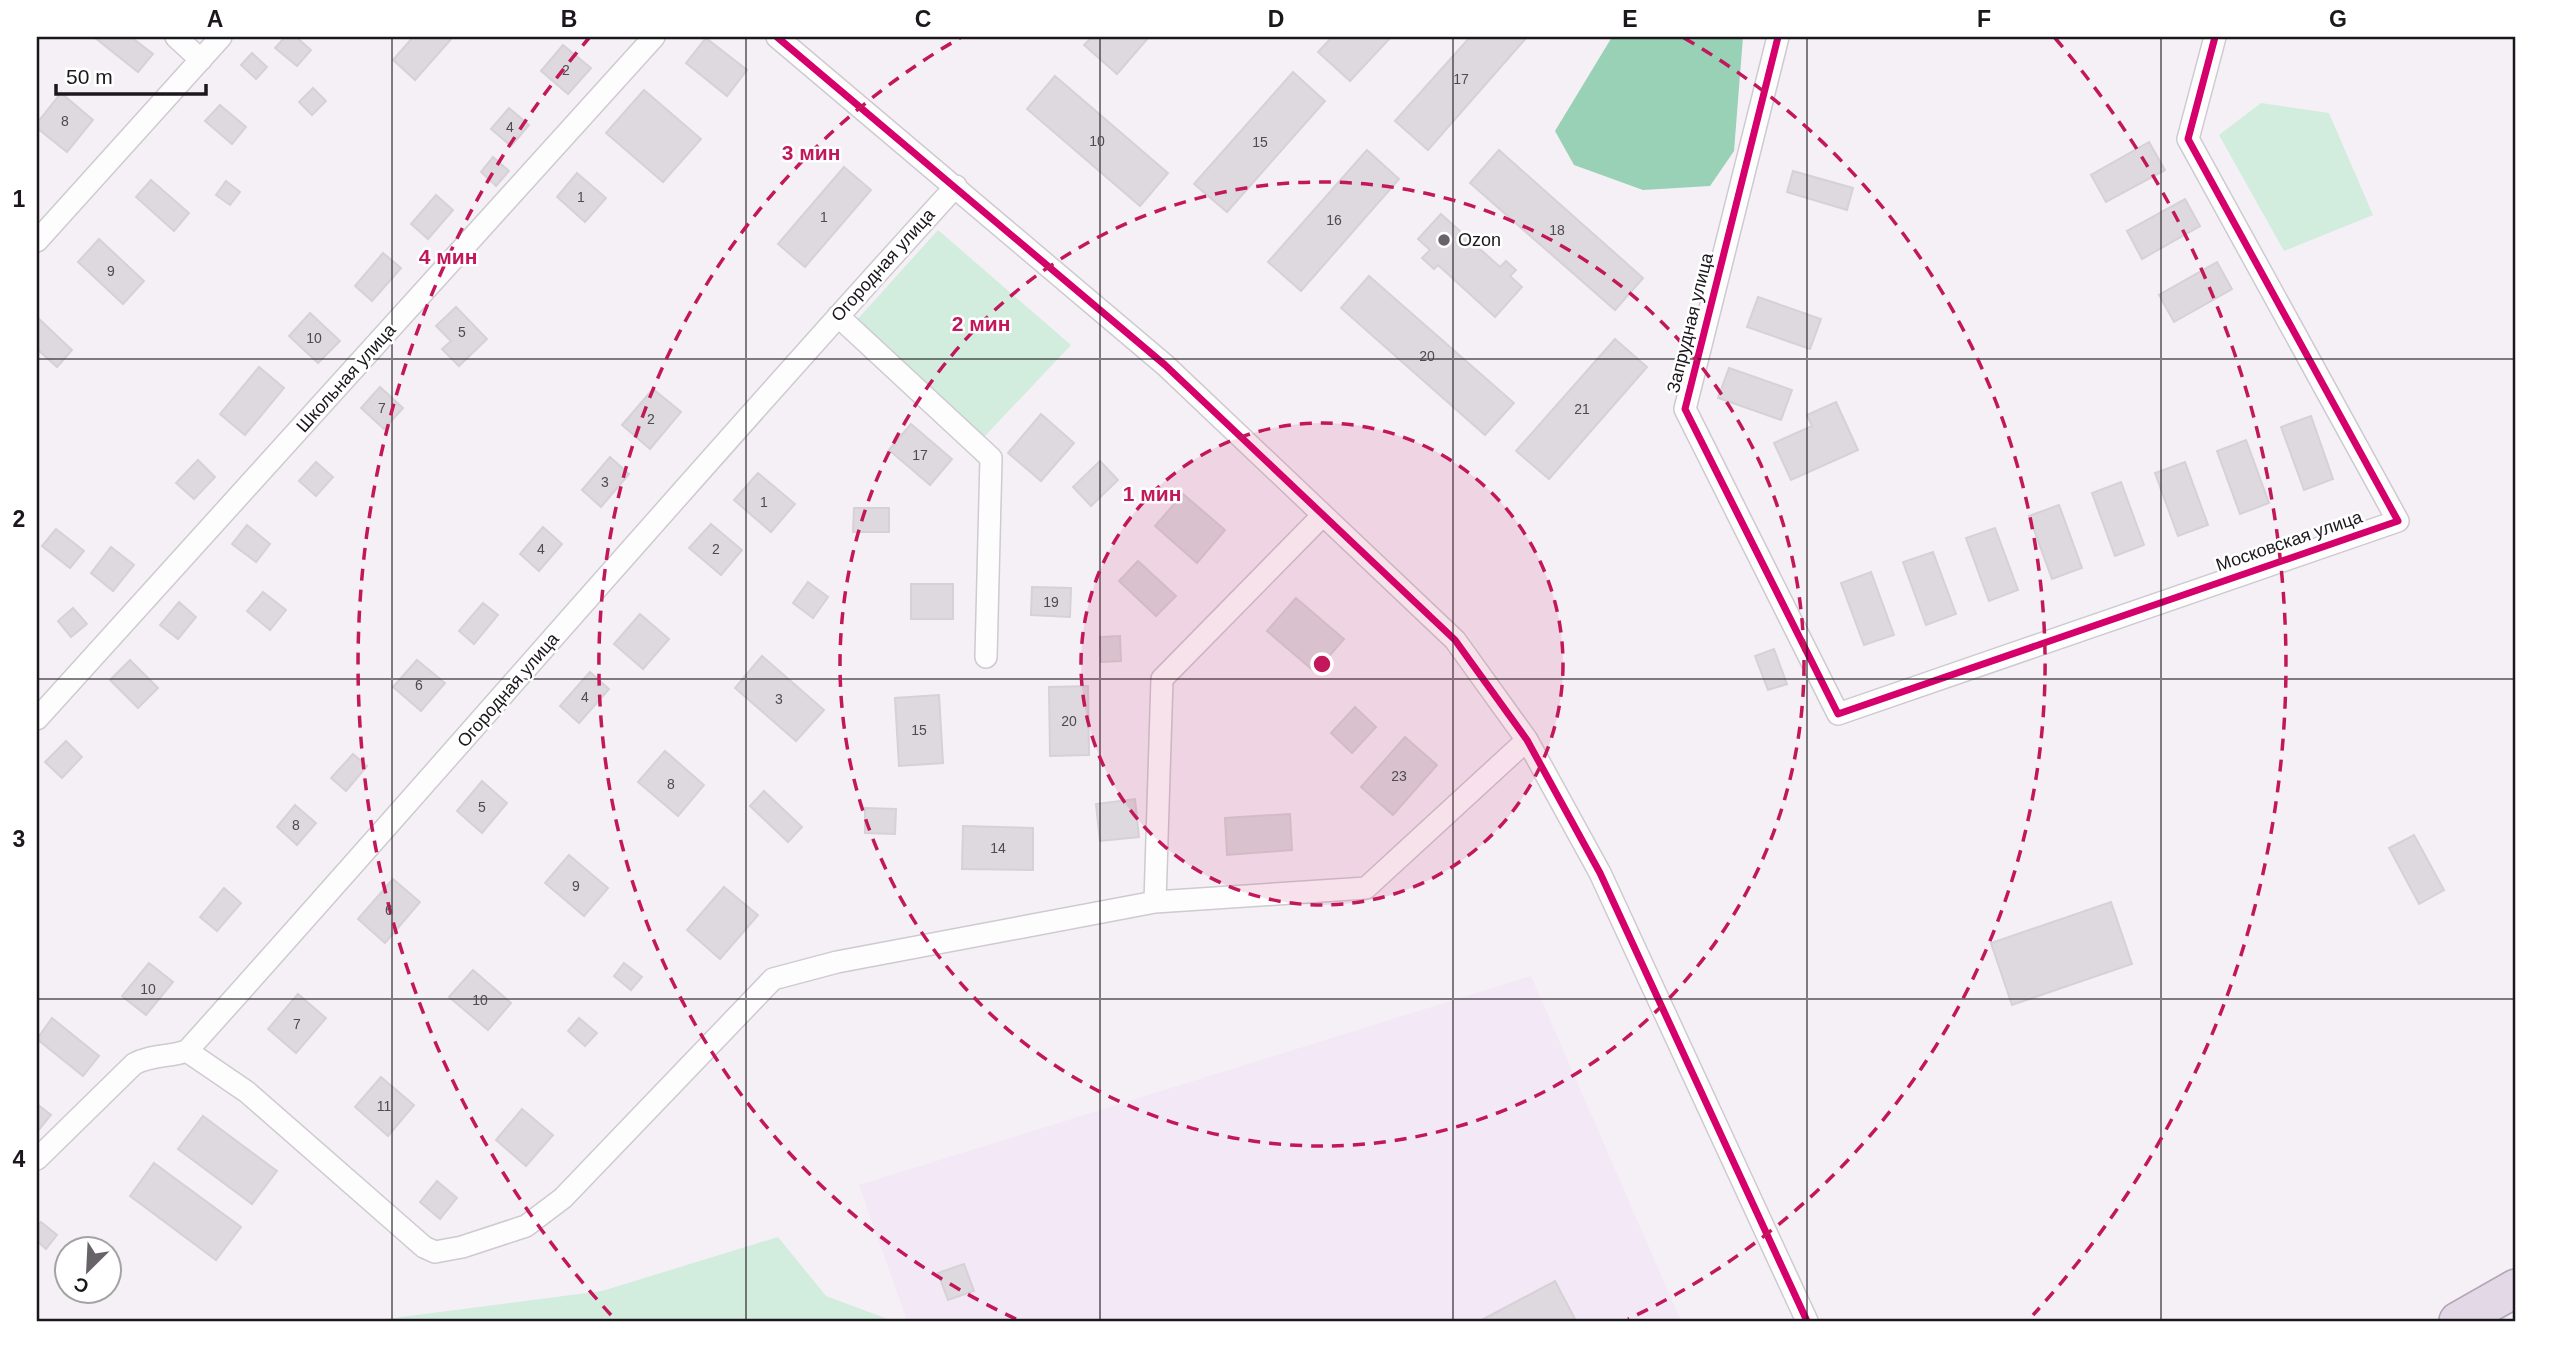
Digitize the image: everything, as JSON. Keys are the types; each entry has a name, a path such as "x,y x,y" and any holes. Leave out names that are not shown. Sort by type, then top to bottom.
{"highway":[{"path":"2458,1321 2516,1288"}],"street":[{"path":"176,37 201,60"},
{"path":"37,241 221,37"},
{"name":"Школьная улица","path":"37,719 654,37"},
{"path":"777,37 1165,365 1455,640 1527,740 1600,873 1807,1321"},
{"name":"Запрудная улица","path":"1778,37 1685,409 1838,713"},
{"name":"Московская улица","path":"1838,713 2398,521 2188,139 2215,37"},
{"name":"Огородная улица","path":"187,1051 956,186"},
{"path":"838,316 991,458 986,657"},
{"path":"1155,902 1162,679 1323,515"},
{"path":"37,1159 134,1064 144,1059 172,1056 187,1051 247,1092 413,1240 435,1252 462,1247 526,1226 563,1198 773,979 837,962 1155,902 1366,888 1527,740"}],"shaded area":[{"path":"1612,37 1743,37 1734,151 1710,186 1643,190 1574,165 1555,131"},
{"path":"2261,103 2329,113 2373,215 2284,251 2219,135"},
{"path":"938,230 1071,345 983,438 855,322"},
{"path":"1531,976 1681,1321 907,1321 859,1185"},
{"path":"778,1237 826,1296 893,1321 370,1321 602,1291"}],"building":[{"path":"94,37 131,37 153,54 138,72"},
{"path":"285,37 296,37 311,50 297,66 275,48"},
{"path":"413,37 453,37 415,80 393,60"},
{"path":"1092,37 1149,37 1117,74 1084,45"},
{"path":"1332,37 1391,37 1350,81 1318,52"},
{"path":"1470,37 1527,37 1428,150 1395,121"},
{"path":"706,38 747,70 727,96 686,63"},
{"path":"563,45 591,68 568,94 541,71"},
{"path":"252,53 267,67 256,79 241,65"},
{"path":"1293,72 1325,101 1227,212 1194,184"},
{"path":"1055,76 1168,173 1140,206 1027,109"},
{"path":"313,88 326,101 312,115 299,102"},
{"path":"644,90 701,139 663,182 606,133"},
{"path":"61,93 93,120 67,152 37,128 37,123"},
{"path":"220,105 246,127 232,144 205,121"},
{"path":"509,108 529,125 511,146 491,129"},
{"path":"2149,142 2165,170 2106,202 2091,175"},
{"path":"1367,150 1399,179 1301,291 1268,262"},
{"path":"1499,150 1643,278 1615,310 1470,183"},
{"path":"493,157 509,171 496,186 481,172"},
{"path":"844,167 871,190 805,267 778,244"},
{"path":"1793,171 1853,188 1847,210 1787,192"},
{"path":"577,173 606,198 585,222 557,197"},
{"path":"151,180 189,213 174,231 136,197"},
{"path":"226,181 240,192 230,205 216,195"},
{"path":"436,195 453,210 428,239 411,224"},
{"path":"2185,199 2200,226 2142,259 2127,231"},
{"path":"1441,214 1500,267 1506,261 1516,270 1510,276 1522,287 1495,317 1438,265 1434,269 1422,258 1430,250 1418,239"},
{"path":"99,239 144,281 123,304 78,262"},
{"path":"383,253 401,268 372,301 355,286"},
{"path":"2217,262 2232,289 2174,322 2159,295"},
{"path":"1369,276 1514,403 1485,435 1341,308"},
{"path":"1758,297 1821,319 1810,349 1747,327"},
{"path":"456,307 487,339 459,366 442,349 451,341 436,326"},
{"path":"310,313 340,341 318,363 289,336"},
{"path":"37,317 72,350 57,367 37,349"},
{"path":"1615,339 1647,367 1549,479 1516,451"},
{"path":"259,367 284,388 245,435 220,414"},
{"path":"1729,368 1792,390 1781,420 1718,398"},
{"path":"380,387 403,408 384,429 361,408"},
{"path":"653,389 681,412 650,449 622,425"},
{"path":"1836,402 1858,450 1791,480 1774,443 1812,426 1807,415"},
{"path":"1041,414 1074,443 1041,481 1008,453"},
{"path":"2311,416 2333,479 2304,490 2281,427"},
{"path":"911,424 952,459 930,485 889,450"},
{"path":"2246,440 2269,503 2240,514 2217,451"},
{"path":"610,457 629,474 601,507 582,490"},
{"path":"198,460 215,477 194,499 176,483"},
{"path":"1100,461 1118,480 1091,506 1073,487"},
{"path":"316,462 333,477 316,496 299,481"},
{"path":"2185,462 2208,525 2178,536 2155,473"},
{"path":"758,473 795,504 771,532 734,500"},
{"path":"2121,482 2144,545 2115,556 2092,493"},
{"path":"1183,494 1225,530 1197,563 1155,526"},
{"path":"2059,505 2082,568 2052,579 2029,516"},
{"path":"854,508 889,508 889,532 853,532"},
{"path":"711,524 742,550 721,575 689,548"},
{"path":"247,525 270,544 256,562 232,544"},
{"path":"543,527 562,544 539,571 520,554"},
{"path":"1995,528 2018,590 1989,601 1966,538"},
{"path":"56,529 84,551 70,568 42,546"},
{"path":"111,547 134,565 113,591 91,573"},
{"path":"1933,552 1956,614 1926,625 1903,562"},
{"path":"1138,561 1176,596 1156,616 1119,581"},
{"path":"1871,572 1894,635 1864,645 1841,583"},
{"path":"808,582 828,597 813,618 793,603"},
{"path":"911,584 953,584 953,619 911,619"},
{"path":"1032,587 1071,588 1070,617 1031,615"},
{"path":"263,592 286,610 270,630 247,611"},
{"path":"1296,598 1344,639 1315,672 1267,631"},
{"path":"179,602 196,617 178,639 160,625"},
{"path":"483,603 498,615 474,644 459,631"},
{"path":"73,608 87,624 71,637 58,621"},
{"path":"640,614 669,639 643,669 614,644"},
{"path":"1120,636 1121,661 1101,662 1100,637"},
{"path":"1774,649 1787,684 1768,690 1755,656"},
{"path":"762,656 824,710 796,741 735,688"},
{"path":"130,660 158,688 138,708 110,680"},
{"path":"417,660 445,683 421,711 393,687"},
{"path":"590,672 609,689 579,723 560,706"},
{"path":"1088,686 1089,755 1050,756 1049,687"},
{"path":"939,695 943,763 899,766 895,698"},
{"path":"1355,707 1376,727 1352,753 1331,733"},
{"path":"1405,737 1437,765 1393,815 1361,787"},
{"path":"66,741 82,757 62,778 45,762"},
{"path":"665,751 704,785 678,816 638,782"},
{"path":"353,754 367,766 346,791 331,778"},
{"path":"482,781 507,803 482,833 457,811"},
{"path":"764,791 802,827 788,842 750,806"},
{"path":"1135,799 1139,837 1100,841 1096,804"},
{"path":"295,805 316,823 297,845 277,827"},
{"path":"865,808 896,809 895,834 865,833"},
{"path":"1290,814 1292,850 1227,855 1225,818"},
{"path":"963,826 1033,828 1033,870 962,869"},
{"path":"2414,835 2444,890 2419,904 2389,848"},
{"path":"569,855 608,888 584,916 545,883"},
{"path":"393,879 420,902 385,943 358,919"},
{"path":"724,887 758,915 720,959 687,930"},
{"path":"224,888 241,903 217,931 200,917"},
{"path":"2111,902 2132,964 2012,1005 1991,943"},
{"path":"149,963 173,982 146,1015 122,996"},
{"path":"624,963 642,977 631,990 614,976"},
{"path":"473,970 511,1003 488,1030 449,997"},
{"path":"298,994 326,1018 296,1053 268,1029"},
{"path":"52,1018 99,1056 83,1076 37,1039"},
{"path":"579,1018 597,1033 585,1046 568,1031"},
{"path":"381,1077 414,1105 388,1136 355,1107"},
{"path":"37,1104 51,1115 37,1132"},
{"path":"522,1109 553,1135 526,1166 496,1140"},
{"path":"203,1116 277,1171 252,1204 178,1149"},
{"path":"154,1163 241,1227 216,1260 130,1196"},
{"path":"437,1181 457,1198 440,1219 420,1202"},
{"path":"41,1222 57,1235 52,1236 52,1241 46,1249 37,1241 37,1227"},
{"path":"964,1264 974,1291 948,1300 938,1273"},
{"path":"1555,1281 1576,1321 1480,1321"}],"cycle path":[{"path":"777,37 1165,365 1455,640 1527,740 1600,873 1807,1321"},
{"path":"1778,37 1685,409 1838,714 2398,521 2188,139 2215,37"}],"place":[{"name":"Ozon","path":"1444,240"}]}
